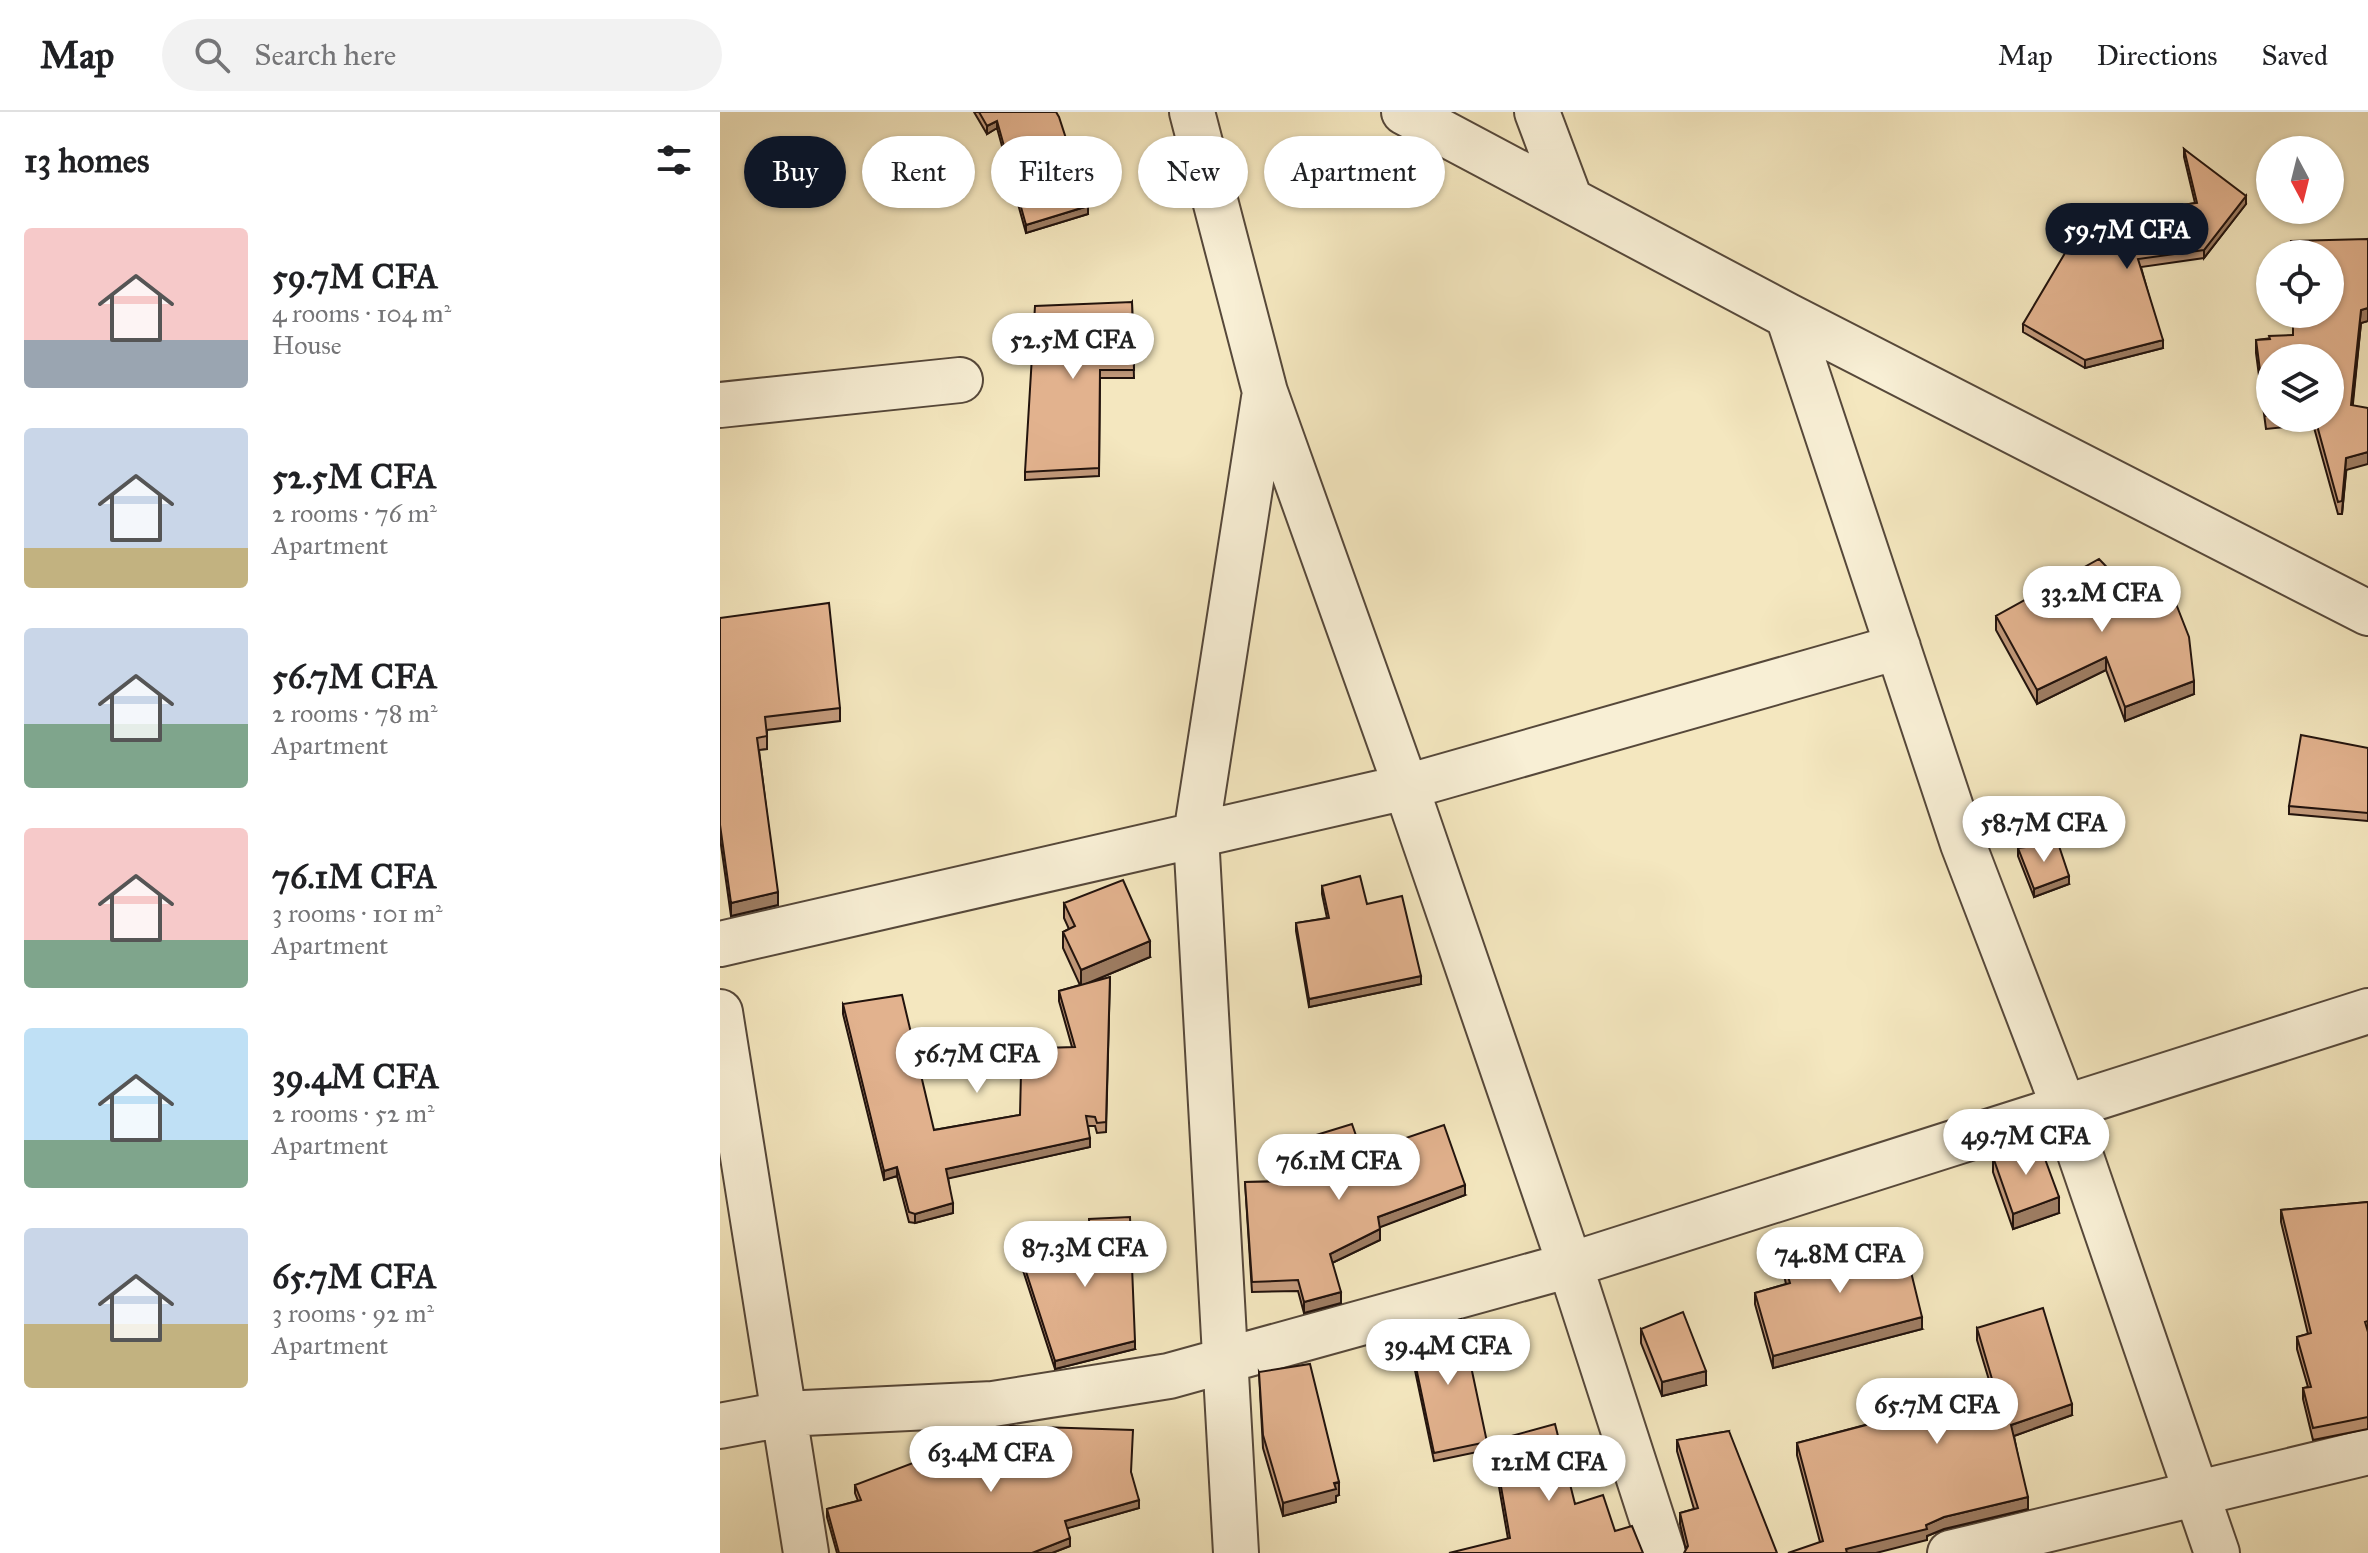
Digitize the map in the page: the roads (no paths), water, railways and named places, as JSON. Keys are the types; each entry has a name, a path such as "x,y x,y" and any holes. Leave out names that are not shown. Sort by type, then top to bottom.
{"street":[{"path":"1192,112 1265,392 1406,787 1570,1265 1663,1553"},
{"path":"1404,112 1788,316 2368,613"},
{"path":"1537,112 1570,200"},
{"path":"1788,316 1963,844 2065,1110 2217,1553"},
{"path":"720,405 960,380"},
{"path":"1236,1553 1196,835 1265,392"},
{"path":"720,944 1406,787 1898,647"},
{"path":"720,1426 783,1414 993,1404 1169,1376 1570,1265 2065,1110 2368,1011"},
{"path":"720,1012 806,1553"},
{"path":"1950,1553 2368,1452"}]}
